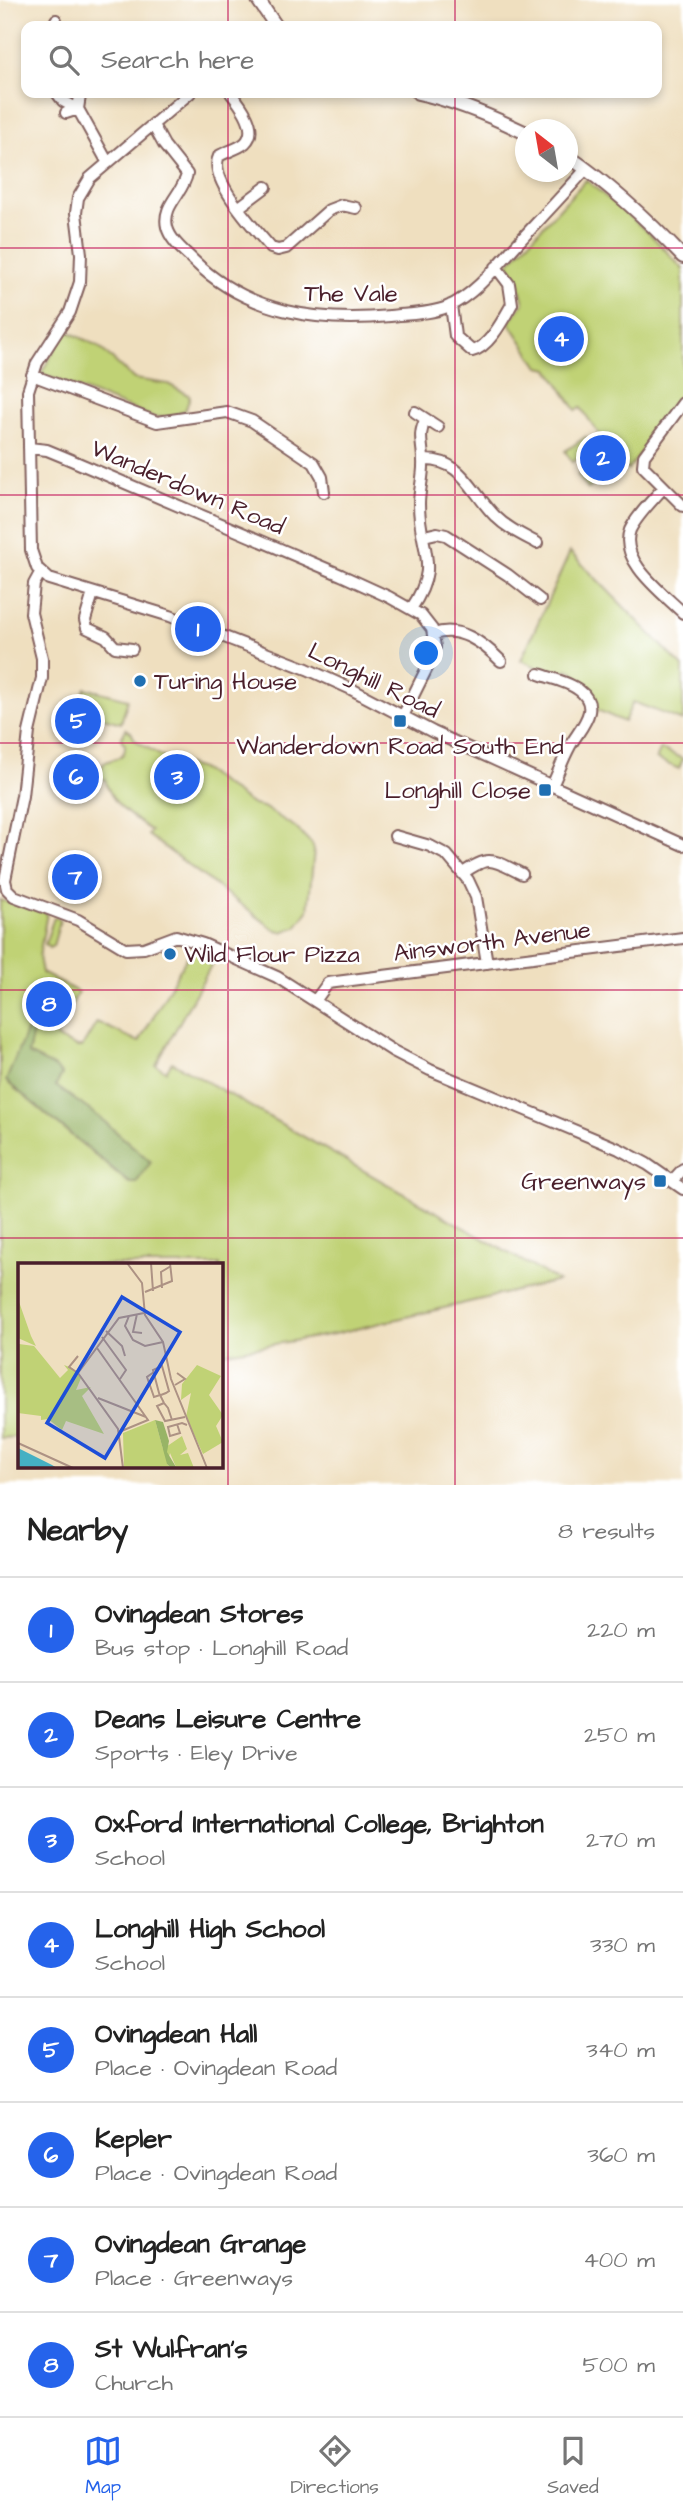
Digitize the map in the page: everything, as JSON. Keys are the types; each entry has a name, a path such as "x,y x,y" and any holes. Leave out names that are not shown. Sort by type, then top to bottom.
{"main road":[{"path":"258,0 269,21"},
{"path":"437,98 489,115 515,128"},
{"path":"578,163 651,224 683,257"}],"street":[{"path":"61,98 78,109 108,163"},
{"path":"78,109 80,98"},
{"path":"184,98 87,181 78,198 76,212 81,254 80,282 69,312 41,356 28,391 31,550 40,573 34,584 31,613 42,658 42,678 29,732 22,796 4,890 22,901 78,920 115,944 128,949 144,948 176,936 186,937 277,977 393,1051 430,1070 619,1149 683,1189"},
{"path":"234,98 248,121 249,135 242,145 219,156 217,164 230,199 271,248 286,248 329,210 342,205 356,208"},
{"path":"66,113 78,109"},
{"name":"The Vale","path":"153,125 187,176 168,207 166,221 169,234 200,267 235,292 279,310 330,318 399,315 451,305 496,267 586,169"},
{"path":"238,208 266,187"},
{"path":"451,305 455,336 472,351 477,351 485,344 512,304 509,284 496,267"},
{"path":"32,375 157,422 227,411 252,421 314,463 322,477 324,492"},
{"path":"683,403 644,456 643,466 683,506"},
{"path":"415,412 438,427"},
{"path":"411,608 424,586 428,571 419,503 423,460 420,436 426,419"},
{"name":"Wanderdown Road","path":"29,448 50,451 331,565 411,608 424,618 434,634"},
{"path":"423,460 438,460 451,465 495,516 510,528 533,537"},
{"path":"664,487 633,524 628,547 631,558 641,571 683,613"},
{"path":"424,536 438,533 446,535 526,581 540,600"},
{"name":"Longhill Road","path":"40,573 49,579 132,604 247,645 340,684 402,716 683,845"},
{"path":"93,593 86,626 90,632 106,637 114,651 132,649"},
{"path":"402,716 433,657 434,634 446,630 461,632 501,661"},
{"path":"566,684 570,672"},
{"path":"539,674 583,693 589,711 585,725 570,746 552,786"},
{"path":"403,836 440,851 453,860 463,873 476,897 487,963"},
{"path":"463,873 485,860 503,860 522,874"},
{"name":"Ainsworth Avenue","path":"314,1001 328,983 683,938"},
{"path":"672,1181 683,1169"}],"green space":[{"path":"586,180 650,234 683,269 683,395 628,470 624,464 588,489 578,475 590,465 583,455 572,462 565,451 586,437 590,441 599,434 581,408 576,410 549,369 539,367 509,322 524,303 517,277 508,264"},
{"path":"65,330 98,346 134,379 168,384 190,396 186,409 173,417 153,417 41,374"},
{"path":"570,552 683,667 683,721 633,702 624,722 595,709 593,702 574,682 574,672 567,669 563,676 557,677 521,660"},
{"path":"85,688 128,699 121,723 78,711"},
{"path":"126,729 135,740 174,764 171,772 176,775 183,764 201,769 253,805 263,807 295,827 312,844 314,850 308,911 296,927 282,932 274,929 148,835 151,831 117,803 105,779 100,780 100,770 104,763 124,753 125,745 121,739"},
{"path":"661,749 683,759 679,769 656,759"},
{"path":"0,900 47,913 39,957 42,973 78,992 56,1038 82,1047 97,1022 139,1042 195,943 218,953 156,1065 166,1071 172,1062 558,1281 334,1334 222,1353 222,1263 18,1263 18,1437 0,1438","holes":["6,1081 99,1117 150,1162 136,1183 129,1183"]},
{"path":"54,917 60,921 53,946 49,948 45,944"},
{"path":"29,1024 34,1028 28,1054 53,1066 62,1074 56,1086 99,1117 151,1162 136,1183 130,1183 6,1081"}],"place":[{"name":"Longhill High School","path":"561,339"},
{"name":"Deans Leisure Centre","path":"603,458"},
{"name":"Ovingdean Stores","path":"198,629"},
{"name":"Turing House","path":"140,681"},
{"name":"Ovingdean Hall","path":"78,721"},
{"name":"Wanderdown Road South End","path":"400,721"},
{"name":"Kepler","path":"76,777"},
{"name":"Oxford International College, Brighton","path":"177,777"},
{"name":"Longhill Close","path":"545,790"},
{"name":"Ovingdean Grange","path":"75,877"},
{"name":"Wild Flour Pizza","path":"170,954"},
{"name":"St Wulfran's","path":"49,1004"},
{"name":"Greenways","path":"660,1181"}]}
